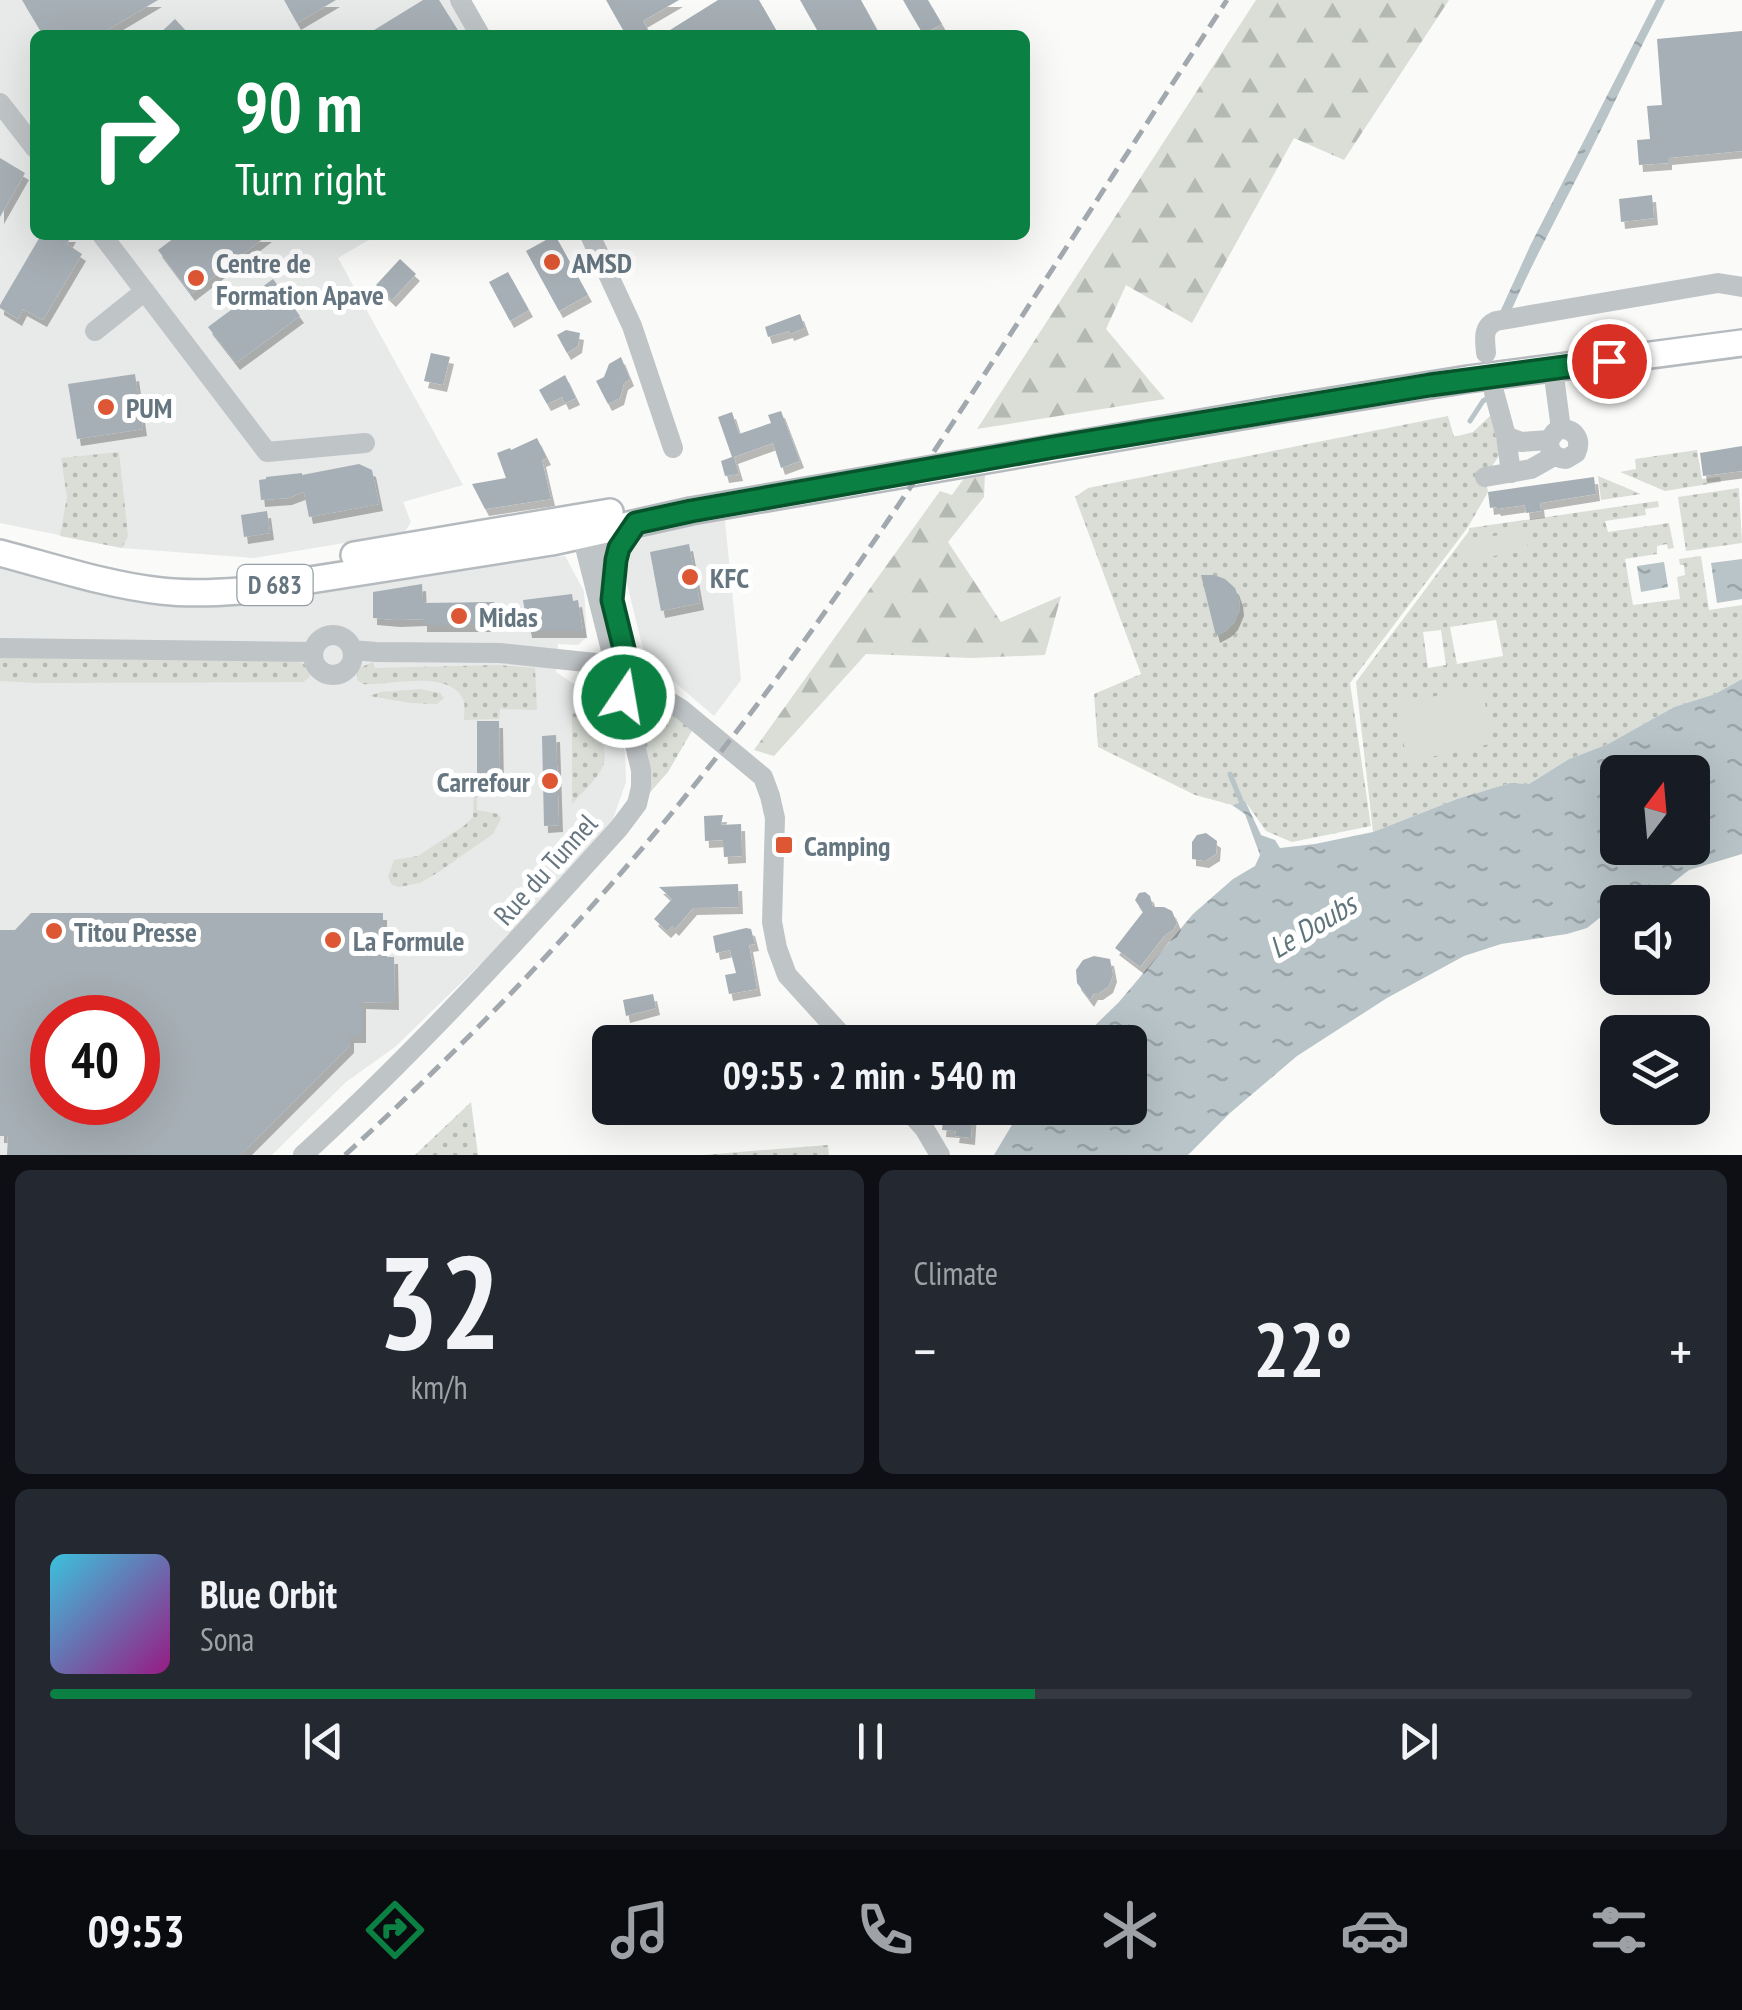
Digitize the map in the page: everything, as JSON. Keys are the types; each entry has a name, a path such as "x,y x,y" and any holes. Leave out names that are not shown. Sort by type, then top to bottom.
{"main road":[{"name":"D 683","path":"0,539 130,571 201,577 588,535 776,480 1373,381 1742,326"},
{"path":"1552,370 1561,360 1624,352 1638,342"},
{"name":"D 683","path":"0,553 161,591 240,591 552,542 691,511 1054,447 1468,379 1742,343"}],"street":[{"path":"460,0 477,30"},
{"path":"0,103 30,142"},
{"path":"106,240 267,452 365,443"},
{"path":"592,240 632,326 673,448"},
{"path":"1486,352 1486,331 1496,321 1718,283 1742,287"},
{"path":"94,331 145,292"},
{"path":"1485,477 1531,469 1555,442 1552,370"},
{"path":"1494,392 1511,472"},
{"path":"1506,436 1521,442 1555,442"},
{"path":"620,677 612,600 616,560 619,548 636,523"},
{"path":"588,535 612,600"},
{"path":"588,535 620,677"},
{"path":"332,636 344,639 352,650 352,662 340,674 322,672 313,652 320,641 332,636"},
{"path":"0,648 313,652"},
{"path":"352,650 500,653 568,660 664,689 763,777 775,818 772,922 776,948 787,976 832,1025"},
{"name":"Rue du Tunnel","path":"303,1155 490,971 637,804 640,770 620,677"},
{"path":"921,1125 940,1155"}],"shaded area":[{"path":"0,0 467,0 486,30 30,30 30,240 369,240 338,258 463,485 403,502 411,522 404,533 254,558 122,548 0,523"},
{"path":"724,511 741,680 714,716 665,674 643,649 624,560 634,536"},
{"path":"565,556 584,591 587,637 578,645 558,644 556,672 592,696 615,720 625,752 626,782 612,822 498,947 395,1047 346,1082 272,1155 0,1155 0,560 146,599"}],"green space":[{"path":"1256,0 1449,0 1344,160 1294,138 1192,323 1126,285 1106,329 1165,399 977,429"},
{"path":"1491,415 1500,454 1485,477 1488,492 1468,527 1350,683 1371,826 1292,842 1266,831 1245,801 1232,805 1195,795 1098,747 1094,694 1141,674 1075,497 1088,488 1448,416 1454,437 1473,432"},
{"path":"1697,450 1702,479 1720,477 1721,482 1665,491 1620,472 1636,469 1635,459"},
{"path":"119,452 128,536 122,548 60,536 67,497 61,458"},
{"path":"985,471 984,497 948,542 1001,622 1061,596 1045,655 972,658 866,654 774,756 754,750 940,491 952,495 967,474"},
{"path":"1598,476 1641,494 1601,500"},
{"path":"1739,488 1742,543 1686,551 1678,497"},
{"path":"1658,501 1659,507 1645,509 1646,515 1605,521 1608,532 1669,523 1674,548 1668,549 1667,544 1657,546 1657,554 1625,559 1633,605 1680,599 1677,577 1685,575 1679,559 1701,556 1709,610 1742,605 1742,679 1715,694 1674,707 1608,744 1569,759 1529,784 1510,783 1457,799 1373,832 1356,682 1469,528","holes":["1496,620 1503,656 1457,664 1450,627","1441,630 1446,665 1428,668 1423,632"]},
{"path":"1525,531 1528,551 1466,560 1462,541"},
{"path":"0,654 288,659 311,671 303,682 0,681"},
{"path":"373,662 375,668 535,668 537,710 500,709 499,719 464,720 462,697 443,683 363,684 357,680 357,669"},
{"path":"1481,686 1494,743 1408,762 1395,705"},
{"path":"421,689 440,693 444,698 437,704 369,696 381,692"},
{"path":"659,702 693,729 668,772 646,797 641,745 651,741 650,732 638,724 639,719 656,710"},
{"path":"572,714 598,735 605,758 597,776 572,804"},
{"path":"474,778 477,810 501,818 493,834 420,883 392,885 388,877 394,860 418,856 473,817"},
{"path":"471,1102 478,1155 415,1155"},
{"path":"828,1145 829,1155 703,1155"}],"water":[{"path":"1656,0 1665,0 1511,311 1500,312 1531,244"},
{"path":"1742,559 1742,599 1717,603 1711,563"},
{"path":"1664,562 1668,587 1641,592 1637,566"},
{"name":"Le Doubs","path":"1742,679 1742,854 1710,864 1710,755 1600,755 1600,865 1706,865 1689,870 1670,885 1600,885 1600,918 1587,928 1501,944 1464,956 1387,998 1297,1056 1188,1155 994,1155 1012,1125 1147,1125 1147,1025 1095,1025 1193,914 1233,879 1255,866 1260,855 1245,814 1232,805 1245,801 1261,835 1275,840 1280,848 1373,832 1457,799 1510,783 1529,784 1569,759 1608,744 1674,707 1715,694"}],"building":[{"path":"22,0 158,0 107,30 40,30"},
{"path":"284,0 336,0 297,23"},
{"path":"423,0 439,0 458,30 374,30"},
{"path":"606,0 679,0 643,21 648,30 623,30"},
{"path":"718,0 759,0 776,30 670,30"},
{"path":"800,0 861,0 877,30 817,30"},
{"path":"903,0 928,0 942,24 921,30"},
{"path":"175,19 185,30 163,30"},
{"path":"1742,31 1742,151 1668,158 1668,163 1639,165 1637,140 1650,139 1647,106 1662,105 1657,39"},
{"path":"0,158 25,173 0,217"},
{"path":"1652,195 1654,218 1621,222 1619,199"},
{"path":"38,240 69,240 67,244 82,254 43,320 23,309 18,319 0,305"},
{"name":"Centre de Formation Apave","path":"171,240 261,240 191,294 158,250"},
{"name":"AMSD","path":"546,240 558,240 588,295 559,311 526,251"},
{"path":"400,259 416,274 392,300 376,285"},
{"path":"508,272 529,310 510,321 489,282"},
{"path":"273,279 300,316 236,363 208,327"},
{"path":"800,314 805,328 768,337 765,327"},
{"path":"566,330 580,333 578,346 567,353 557,335"},
{"path":"431,353 450,357 443,385 424,381"},
{"path":"621,357 630,379 624,383 620,398 608,404 596,381 604,377 609,364"},
{"name":"PUM","path":"135,374 143,429 77,439 68,384"},
{"path":"565,375 576,398 565,403 562,397 547,404 539,390"},
{"path":"781,411 800,461 781,468 773,443 734,457 739,474 725,476 721,461 732,457 718,417 732,412 739,434 771,423 768,415"},
{"path":"537,438 547,458 542,460 551,499 485,509 472,484 506,478 497,453"},
{"path":"1742,446 1742,471 1703,476 1700,453"},
{"path":"359,464 372,470 379,504 309,517 304,492 261,500 259,480 266,477 302,475"},
{"path":"1594,477 1596,494 1540,503 1541,511 1526,513 1525,505 1490,508 1488,492"},
{"path":"267,511 270,533 244,537 241,515"},
{"path":"689,544 700,603 661,611 650,552"},
{"path":"1201,575 1225,579 1235,588 1239,599 1240,609 1234,623 1216,636"},
{"path":"422,584 423,603 494,602 494,625 423,625 423,619 373,618 373,592"},
{"path":"572,594 573,601 578,600 583,631 528,631 523,600"},
{"path":"477,721 499,721 500,779 477,779"},
{"name":"Carrefour","path":"556,735 559,825 544,826 542,736"},
{"path":"723,815 721,825 741,824 742,856 724,857 723,840 705,841 704,816"},
{"path":"1206,833 1217,841 1216,854 1205,861 1192,859 1192,842 1197,835"},
{"path":"738,884 739,907 693,908 675,929 672,926 667,931 654,919 672,899 659,887"},
{"path":"1145,892 1153,907 1172,911 1177,923 1140,967 1115,948 1143,912 1135,900"},
{"path":"31,913 383,913 383,957 394,957 395,1003 362,1002 362,1036 350,1036 350,1046 241,1155 7,1155 8,1136 0,1136 0,930 15,930"},
{"path":"751,929 755,944 749,945 757,989 729,994 725,975 736,973 730,950 716,953 713,936"},
{"path":"1094,956 1110,959 1113,975 1109,986 1094,993 1090,1000 1077,983 1076,970 1083,960"},
{"path":"653,994 656,1008 626,1016 623,1000"},
{"path":"942,1125 972,1125 971,1138 942,1130"}],"waterway":[{"path":"1470,421 1488,398"},
{"path":"1230,774 1244,808"}],"railway":[{"path":"345,1155 448,1058 546,956 641,850 766,694 900,502 1227,0"}],"place":[{"name":"AMSD","path":"552,262"},
{"name":"Centre de Formation Apave","path":"196,278"},
{"name":"PUM","path":"106,407"},
{"name":"KFC","path":"690,577"},
{"name":"Midas","path":"459,616"},
{"name":"Carrefour","path":"550,781"},
{"name":"Camping","path":"784,845"},
{"name":"Titou Presse","path":"54,931"},
{"name":"La Formule","path":"333,940"}],"route":[{"path":"624,697 635,692 642,679 638,666 626,657 612,600 619,548 636,523 1054,447 1468,379 1609,361"}]}
